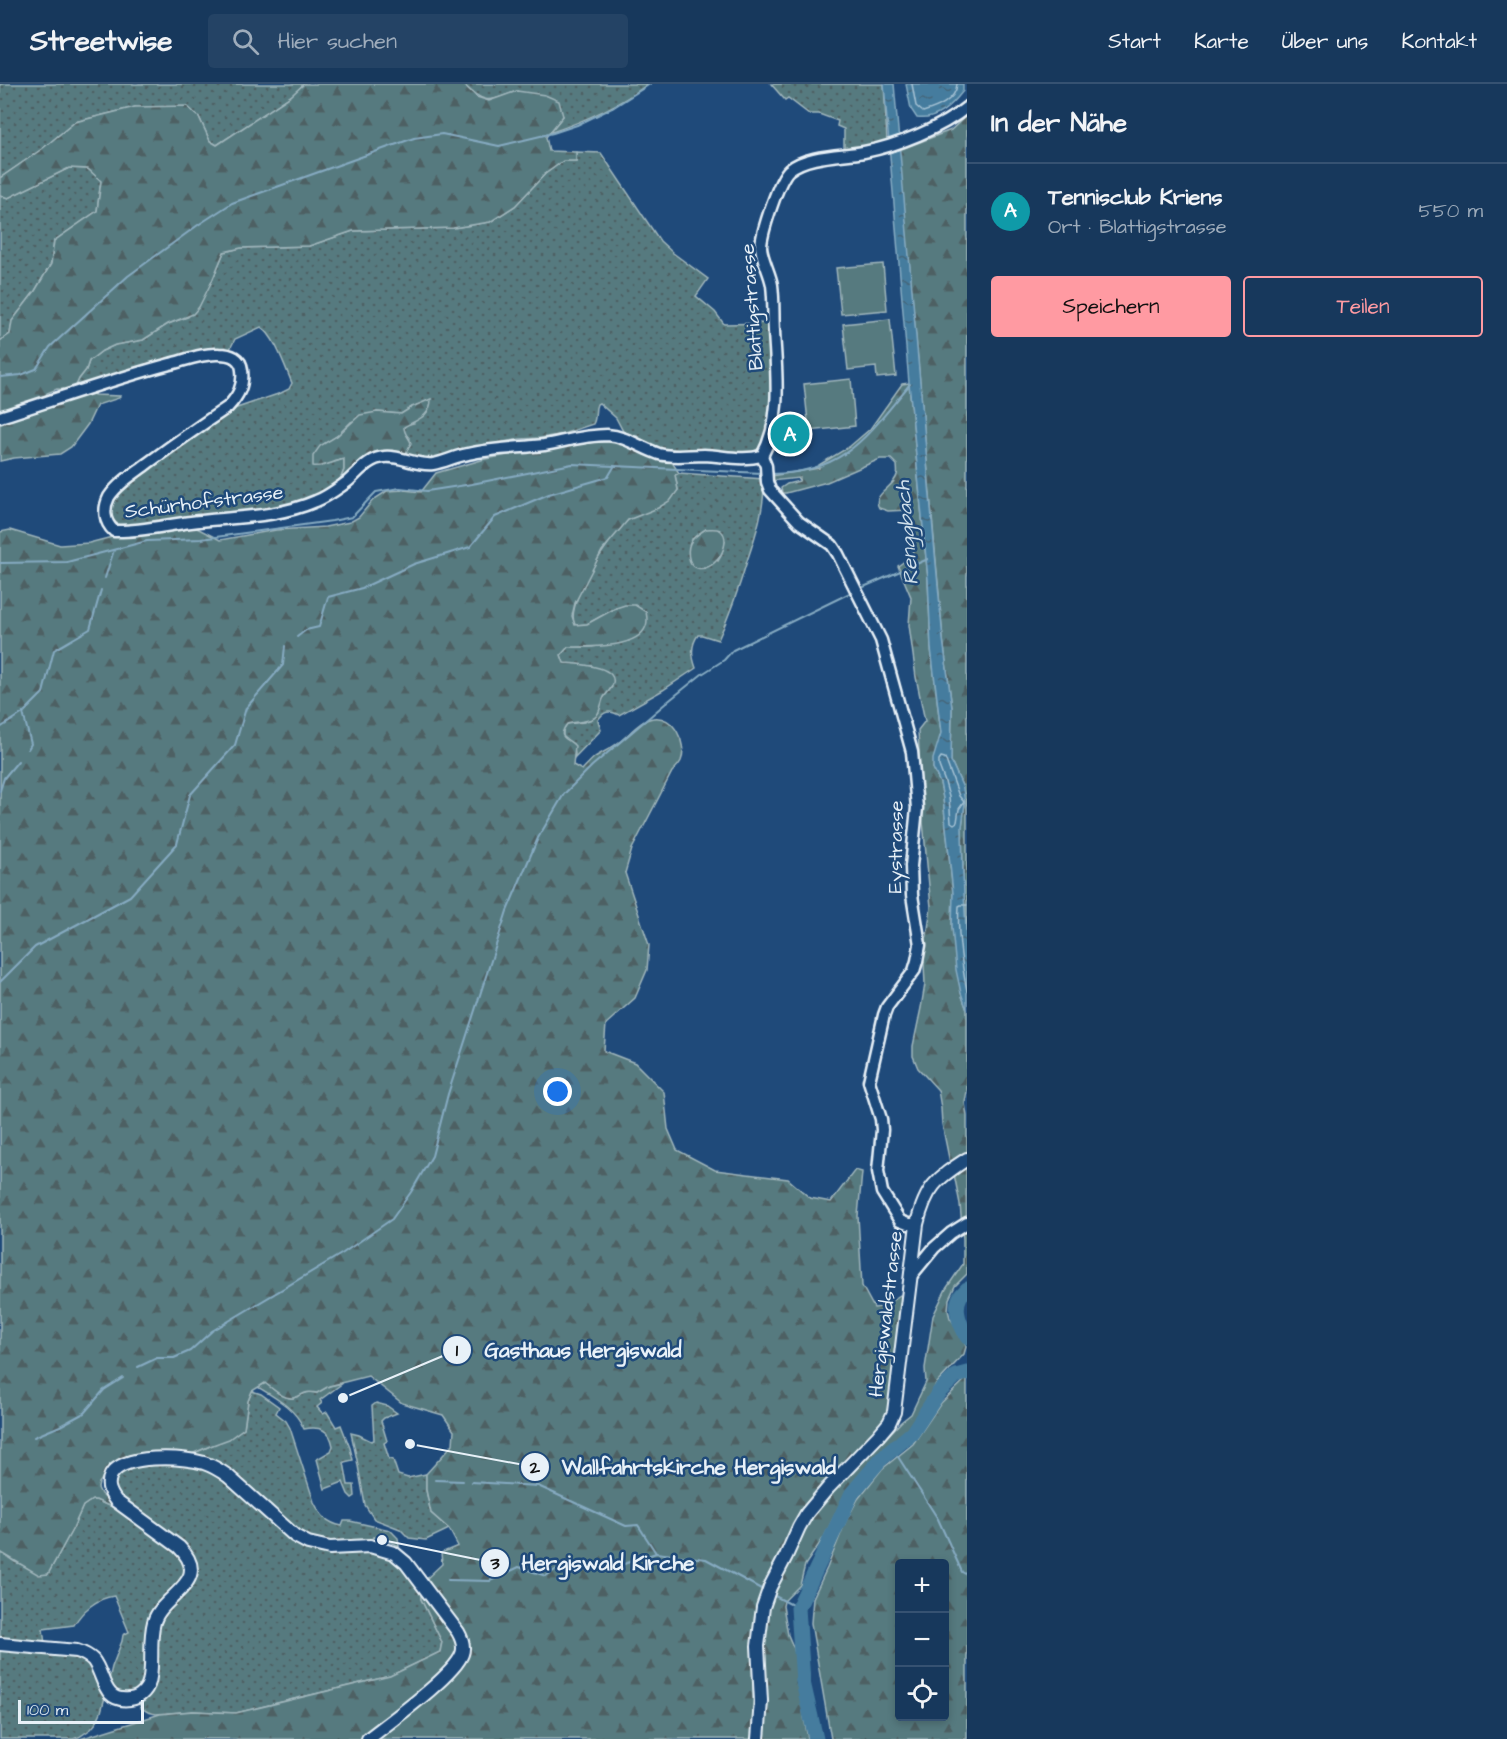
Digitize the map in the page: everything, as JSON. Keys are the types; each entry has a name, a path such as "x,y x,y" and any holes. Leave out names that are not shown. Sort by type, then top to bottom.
{"street":[{"name":"Blattigstrasse","path":"764,461 774,428 777,401 773,294 761,244 779,184 786,173 801,163 885,147 955,117 967,107"},
{"name":"Schürhofstrasse","path":"0,417 135,373 217,353 239,360 242,367 242,387 228,407 134,474 110,496 105,513 107,522 114,531 273,514 295,509 318,501 334,492 368,463 381,457 399,458 424,465 468,453 544,445 601,435 622,438 670,456 704,455 764,461"},
{"name":"Eystrasse","path":"764,461 770,490 799,522 832,545 838,554 881,640 911,745 917,808 911,866 912,895 920,945 914,971 887,1007 869,1081 881,1119 878,1171 882,1191 900,1221 917,1224"},
{"name":"Hergiswaldstrasse","path":"758,1739 761,1701 758,1646 763,1607 768,1592 807,1513 889,1423 894,1412 917,1224 922,1202 934,1183 967,1159"},
{"path":"911,1276 934,1248 967,1223"},
{"path":"0,1644 77,1651 86,1654 93,1660 105,1688 111,1694 126,1700 140,1695 147,1688 150,1680 152,1633 156,1616 185,1585 190,1568 186,1555 179,1547 116,1501 109,1490 110,1479 118,1467 132,1461 178,1459 204,1463 228,1476 302,1540 323,1547 370,1546 394,1553 406,1563 455,1626 463,1647 457,1662 449,1672 408,1708 368,1739"}],"green space":[{"path":"0,84 304,84 291,96 217,145 210,141 199,117 135,107 75,122 42,149 0,178"},
{"path":"304,84 463,84 477,97 489,101 517,91 545,95 559,101 563,116 546,137 549,151 576,152 576,161 563,161 545,174 515,206 490,222 453,228 353,231 309,246 241,248 224,252 199,307 193,314 168,324 143,340 115,345 102,351 89,361 74,390 57,389 47,393 45,399 0,414 0,341 10,334 12,321 35,291 51,264 54,241 97,211 101,181 88,169 69,168 8,198 0,195 0,178 42,149 75,122 135,107 187,106 199,117 210,141 217,145 291,96"},
{"path":"463,84 648,84 601,112 549,133 563,116 517,91 494,99 483,99"},
{"path":"771,84 884,84 887,141 862,149 844,149 844,129 837,126 838,121 819,114 809,114 788,98 785,100"},
{"path":"967,115 967,948 962,827 965,803 963,788 951,761 952,708 943,639 899,150 951,130"},
{"path":"576,152 601,153 660,241 708,279 696,296 715,312 724,324 771,323 772,406 767,436 758,449 745,455 666,451 647,444 637,436 624,433 616,418 599,403 593,424 563,434 487,445 433,459 405,455 410,439 404,433 404,428 405,425 414,423 412,407 401,414 377,412 351,422 337,436 321,446 322,466 344,459 344,470 339,482 322,494 283,507 121,526 112,519 110,507 116,492 231,410 281,393 289,389 292,383 275,344 261,327 235,339 230,349 217,349 74,390 89,361 102,351 115,345 143,340 168,324 188,317 212,281 224,252 241,248 309,246 353,231 453,228 490,222 515,206 545,174 563,161 576,161"},
{"path":"69,168 88,169 101,180 97,211 54,241 51,264 35,291 12,321 10,334 0,341 0,195 8,198"},
{"path":"883,264 887,310 841,314 836,268"},
{"path":"890,319 896,376 877,378 876,367 848,370 843,324"},
{"path":"851,379 855,426 809,431 804,384"},
{"path":"909,383 928,579 931,648 941,733 933,768 940,783 943,798 953,893 952,927 961,993 967,1010 965,1103 967,1152 950,1163 938,1090 918,1068 913,1056 925,984 923,944 927,936 931,907 922,811 918,730 925,721 909,625 911,597 898,566 913,555 908,510 888,511 879,508 877,503 880,495 895,480 897,465 891,459 880,459 827,482 786,493 782,493 781,488 799,481 800,478 770,481 771,476 819,468 819,465 849,447 870,429 902,384"},
{"path":"89,393 120,396 97,405 88,424 71,447 60,454 0,461 0,421"},
{"path":"431,399 426,414 404,427 411,443 405,455 383,454 339,483 344,470 344,459 313,466 313,456 320,446 337,436 360,415 377,412 401,414"},
{"path":"625,441 644,455 670,459 679,473 675,475 678,490 671,500 658,508 628,520 602,551 575,603 572,616 575,625 587,624 625,605 635,605 646,612 647,622 641,634 623,643 568,647 561,655 564,663 596,667 610,674 613,679 612,686 604,697 596,716 588,721 567,724 562,732 564,737 575,746 573,765 582,770 595,757 648,719 653,718 660,718 672,725 680,739 683,754 632,849 625,873 649,945 647,970 635,998 606,1024 604,1051 635,1063 664,1092 668,1129 677,1150 715,1170 788,1179 810,1198 831,1202 855,1170 862,1172 858,1216 862,1286 874,1308 882,1307 900,1295 902,1299 891,1396 883,1425 793,1526 766,1583 753,1654 753,1739 80,1739 160,1714 193,1711 236,1713 390,1676 440,1652 442,1642 421,1599 421,1589 426,1579 442,1564 441,1553 458,1546 449,1529 431,1513 426,1490 426,1474 453,1444 454,1431 443,1415 402,1403 368,1376 329,1386 317,1393 306,1393 293,1398 282,1395 265,1383 252,1391 244,1428 229,1439 187,1456 117,1464 104,1476 98,1488 111,1503 109,1506 92,1500 83,1506 48,1574 39,1575 0,1552 0,532 10,530 60,545 89,543 120,535 193,526 220,540 276,530 325,527 350,522 359,517 373,500 387,491 421,492 436,473 485,459 580,443"},
{"path":"679,473 764,479 759,521 734,601 718,640 702,635 698,635 695,639 692,652 696,668 619,715 607,712 602,715 598,720 601,730 574,758 573,744 563,738 563,730 567,724 584,722 599,712 601,701 612,687 592,666 564,664 561,655 568,647 592,647 629,641 616,608 587,624 575,625 573,615 576,602 590,571 619,529 629,520 678,490 675,475","holes":["706,529 725,541 718,561 692,539"]},
{"path":"706,529 720,530 724,535 724,548 711,566 697,568 689,560 689,547 694,538"},
{"path":"966,1166 967,1274 955,1286 949,1299 948,1310 950,1318 964,1338 966,1347 964,1354 937,1383 907,1434 874,1462 847,1490 824,1537 805,1565 800,1585 784,1601 788,1635 794,1649 800,1677 808,1739 762,1739 762,1666 767,1607 809,1519 843,1477 849,1477 911,1414 926,1382 925,1368 933,1316 946,1289 963,1264 960,1204 954,1174"},
{"path":"967,1378 967,1739 831,1739 811,1623 813,1598 846,1521 858,1499 882,1469 913,1444 941,1403"},
{"path":"266,1383 282,1395 293,1398 306,1393 317,1393 329,1386 343,1383 320,1400 322,1403 317,1407 323,1414 327,1412 336,1427 341,1425 353,1460 344,1462 348,1485 354,1485 355,1496 352,1498 348,1494 343,1482 325,1489 317,1459 331,1451 332,1440 323,1430 304,1429 291,1410 258,1387"},
{"path":"252,1391 261,1394 279,1407 276,1413 286,1421 290,1428 314,1502 322,1515 328,1521 342,1526 344,1521 350,1521 390,1530 398,1538 399,1546 374,1537 346,1544 323,1544 300,1534 234,1476 187,1456 244,1428"},
{"path":"376,1403 387,1406 397,1413 381,1421 389,1459 393,1460 398,1475 408,1478 426,1474 426,1490 431,1513 449,1529 426,1540 409,1538 400,1529 374,1519 365,1505 351,1433 371,1441 374,1440 372,1406"},
{"path":"152,1463 177,1463 213,1470 292,1537 371,1550 370,1553 385,1557 387,1555 401,1564 421,1589 421,1599 442,1642 440,1652 390,1676 236,1713 193,1711 156,1714 141,1708 139,1703 156,1624 195,1569 116,1497 114,1478 124,1468"},
{"path":"92,1500 109,1506 111,1503 179,1553 185,1569 183,1580 166,1596 145,1682 135,1694 118,1694 108,1684 123,1635 129,1632 114,1596 102,1599 91,1606 74,1625 43,1629 45,1644 0,1642 0,1552 15,1562 48,1574 83,1506"},
{"path":"0,1647 70,1653 89,1662 105,1697 101,1712 91,1729 73,1739 0,1739"}],"water":[{"path":"884,84 894,84 943,639 952,708 951,761 963,788 965,803 962,827 967,1010 956,970 952,927 953,893 943,798 940,783 933,768 933,759 941,733 931,648 928,579"},
{"path":"906,84 963,84 963,91 949,106 937,114 917,118 911,109"}],"waterway":[{"path":"0,377 21,375 36,369 50,347 128,276 232,203 414,138 442,134 499,146 553,133 577,125 614,107 650,84"},
{"path":"771,474 818,467 836,459 867,435 910,384"},
{"path":"0,563 67,562 147,541 201,539 332,521 352,517 376,492 400,488 427,491 572,464 762,473"},
{"path":"297,637 306,630 319,627 328,597 362,588 414,564 470,547 495,517 549,494 608,477 614,467"},
{"path":"105,578 114,550"},
{"path":"859,589 928,559"},
{"path":"0,728 23,713 43,693 54,650 90,629 101,590"},
{"path":"138,1367 157,1358 174,1358 190,1351 212,1331 343,1253 392,1219 432,1156 448,1094 507,911 538,838 564,794 592,766 702,674 724,660 733,650 852,592"},
{"path":"0,982 35,947 130,896 177,844 190,795 235,745 246,708 283,665 285,646"},
{"path":"23,713 31,744 28,749"},
{"path":"0,791 4,778 18,761"},
{"name":"Renggbach","path":"967,1289 961,1296 957,1307 960,1323 967,1337"},
{"name":"Renggbach","path":"816,1739 803,1682 798,1608 852,1493 881,1459 912,1433 939,1392 956,1376 967,1373"},
{"path":"34,1437 84,1413 104,1390 123,1378"},
{"path":"893,1449 938,1519 962,1572 967,1575"},
{"path":"435,1480 463,1481"},
{"path":"472,1482 538,1486 626,1526 638,1525 656,1553 706,1559 763,1590"},
{"path":"448,1580 490,1581 519,1567 546,1576 566,1563 624,1564 656,1553"},
{"path":"771,1594 798,1608"}],"place":[{"name":"Tennisclub Kriens","path":"790,434"},
{"name":"Gasthaus Hergiswald","path":"343,1398"},
{"name":"Wallfahrtskirche Hergiswald","path":"410,1444"},
{"name":"Hergiswald Kirche","path":"382,1540"}]}
